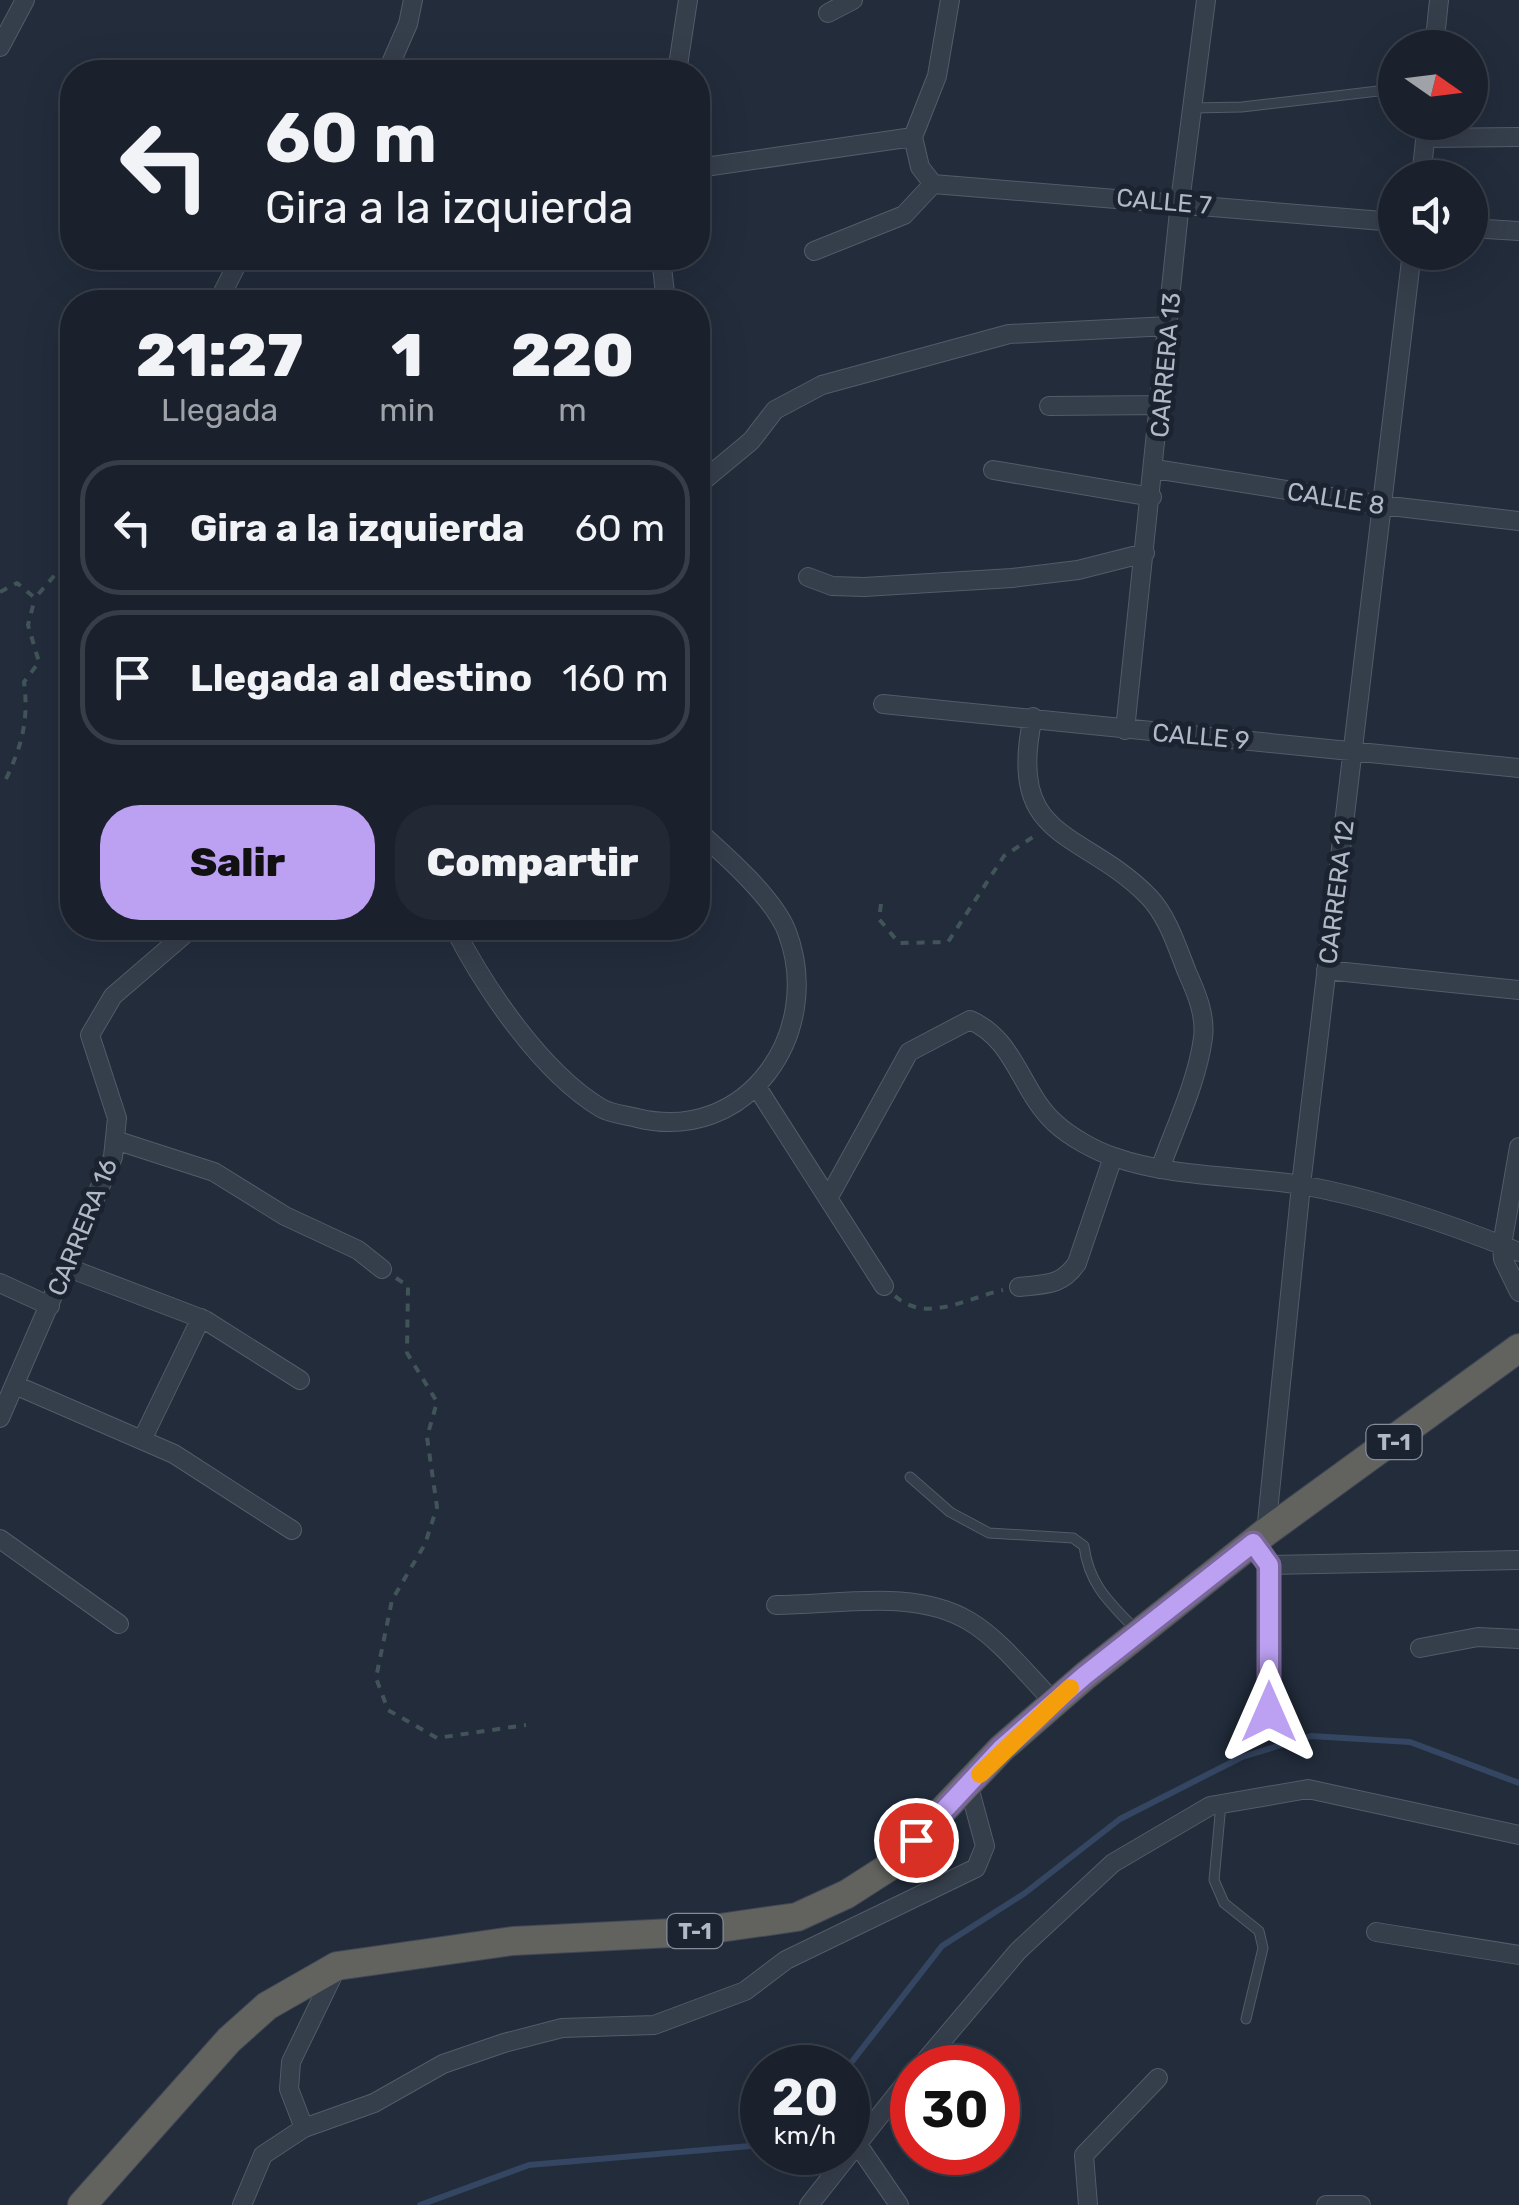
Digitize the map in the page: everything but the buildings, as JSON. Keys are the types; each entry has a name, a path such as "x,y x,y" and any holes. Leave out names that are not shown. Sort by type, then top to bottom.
{"highway":[{"name":"T-1","path":"82,2205 229,2040 266,2006 337,1966 513,1941 692,1932 797,1917 890,1867 1002,1748 1054,1702 1139,1632 1263,1547 1519,1348"}],"street":[{"path":"392,60 408,24 413,0"},
{"path":"679,60 688,0"},
{"path":"828,13 853,0"},
{"path":"814,252 904,215 933,184 920,167 913,137 938,76 950,0"},
{"name":"CARRERA 13","path":"1125,730 1180,202 1206,0"},
{"path":"1436,30 1439,0"},
{"path":"0,47 21,1"},
{"path":"1488,135 1519,137"},
{"path":"710,166 913,137"},
{"name":"CALLE 7","path":"933,184 1378,220"},
{"path":"1488,229 1519,232"},
{"name":"CARRERA 12","path":"1269,1712 1263,1547 1301,1186 1410,270"},
{"path":"710,475 752,442 775,410 822,385 1009,334 1168,326"},
{"path":"1049,406 1161,405"},
{"name":"CALLE 8","path":"1155,468 1382,505 1519,521"},
{"path":"993,470 1152,496"},
{"path":"808,576 832,586 864,588 1012,578 1078,570 1145,553"},
{"name":"CALLE 9","path":"883,704 1519,768"},
{"path":"1033,718 1025,761 1036,806 1049,826 1152,899 1196,993 1204,1036 1160,1169"},
{"path":"460,940 480,978 554,1069 603,1109 655,1122 700,1120 758,1089 791,1034 793,956 786,930 737,866 710,842"},
{"name":"CARRERA 16","path":"0,1418 113,1157 117,1118 90,1034 113,996 178,940"},
{"path":"1326,970 1519,990"},
{"path":"830,1195 910,1052 970,1020 988,1028 1006,1048 1054,1122 1112,1157 1160,1169 1301,1186 1452,1226 1511,1248"},
{"path":"758,1089 830,1195 884,1286"},
{"path":"115,1140 214,1172 285,1216 358,1250 382,1269"},
{"path":"1519,1148 1511,1248 1503,1259 1519,1292"},
{"path":"1020,1287 1056,1284 1068,1276 1077,1263 1112,1157"},
{"path":"66,1267 201,1318 300,1380"},
{"path":"0,1283 50,1306"},
{"path":"142,1440 201,1318"},
{"path":"15,1384 174,1454 292,1530"},
{"path":"0,1540 119,1624"},
{"path":"1263,1547 1519,1560"},
{"path":"776,1605 897,1602 945,1610 973,1624 1054,1702"},
{"path":"1420,1648 1478,1637 1519,1638"},
{"path":"242,2205 263,2155 304,2128 374,2103 444,2064 504,2042 562,2028 654,2024 745,1990 786,1960 976,1868 985,1846 969,1786"},
{"path":"938,2045 1018,1951 1113,1862 1221,1804 1308,1789 1519,1835"},
{"path":"1376,1932 1519,1955"},
{"path":"304,2128 289,2089 290,2062 337,1966"},
{"path":"1088,2205 1084,2155 1158,2078"},
{"path":"870,2125 890,2101"},
{"path":"870,2163 899,2205"},
{"path":"808,2205 831,2175"},
{"path":"1326,2205 1362,2205"}],"lane":[{"path":"1193,108 1242,107 1378,90"},
{"path":"910,1477 950,1512 989,1533 1072,1538 1084,1546 1087,1573 1097,1589 1139,1632"},
{"path":"1221,1804 1214,1880 1224,1903 1259,1931 1263,1948 1246,2019"}],"path":[{"path":"6,779 23,743 28,711 24,682 39,662 28,625 35,598 60,569"},
{"path":"0,592 17,584 35,598"},
{"path":"881,904 878,918 899,943 948,942 1004,856 1049,826"},
{"path":"382,1269 408,1286 407,1354 437,1402 427,1437 437,1507 425,1544 392,1600 376,1678 388,1710 437,1738 526,1725"},
{"path":"884,1286 906,1306 931,1312 965,1298 1020,1287"}],"waterway":[{"path":"865,2045 942,1946 1025,1893 1120,1819 1242,1757 1311,1736 1410,1742 1519,1783"},
{"path":"420,2205 529,2165 740,2147"}],"slow traffic":[{"path":"980,1774 1002,1748 1070,1688"}],"route":[{"path":"916,1840 1002,1748 1084,1676 1253,1543 1269,1565 1269,1712"}]}
